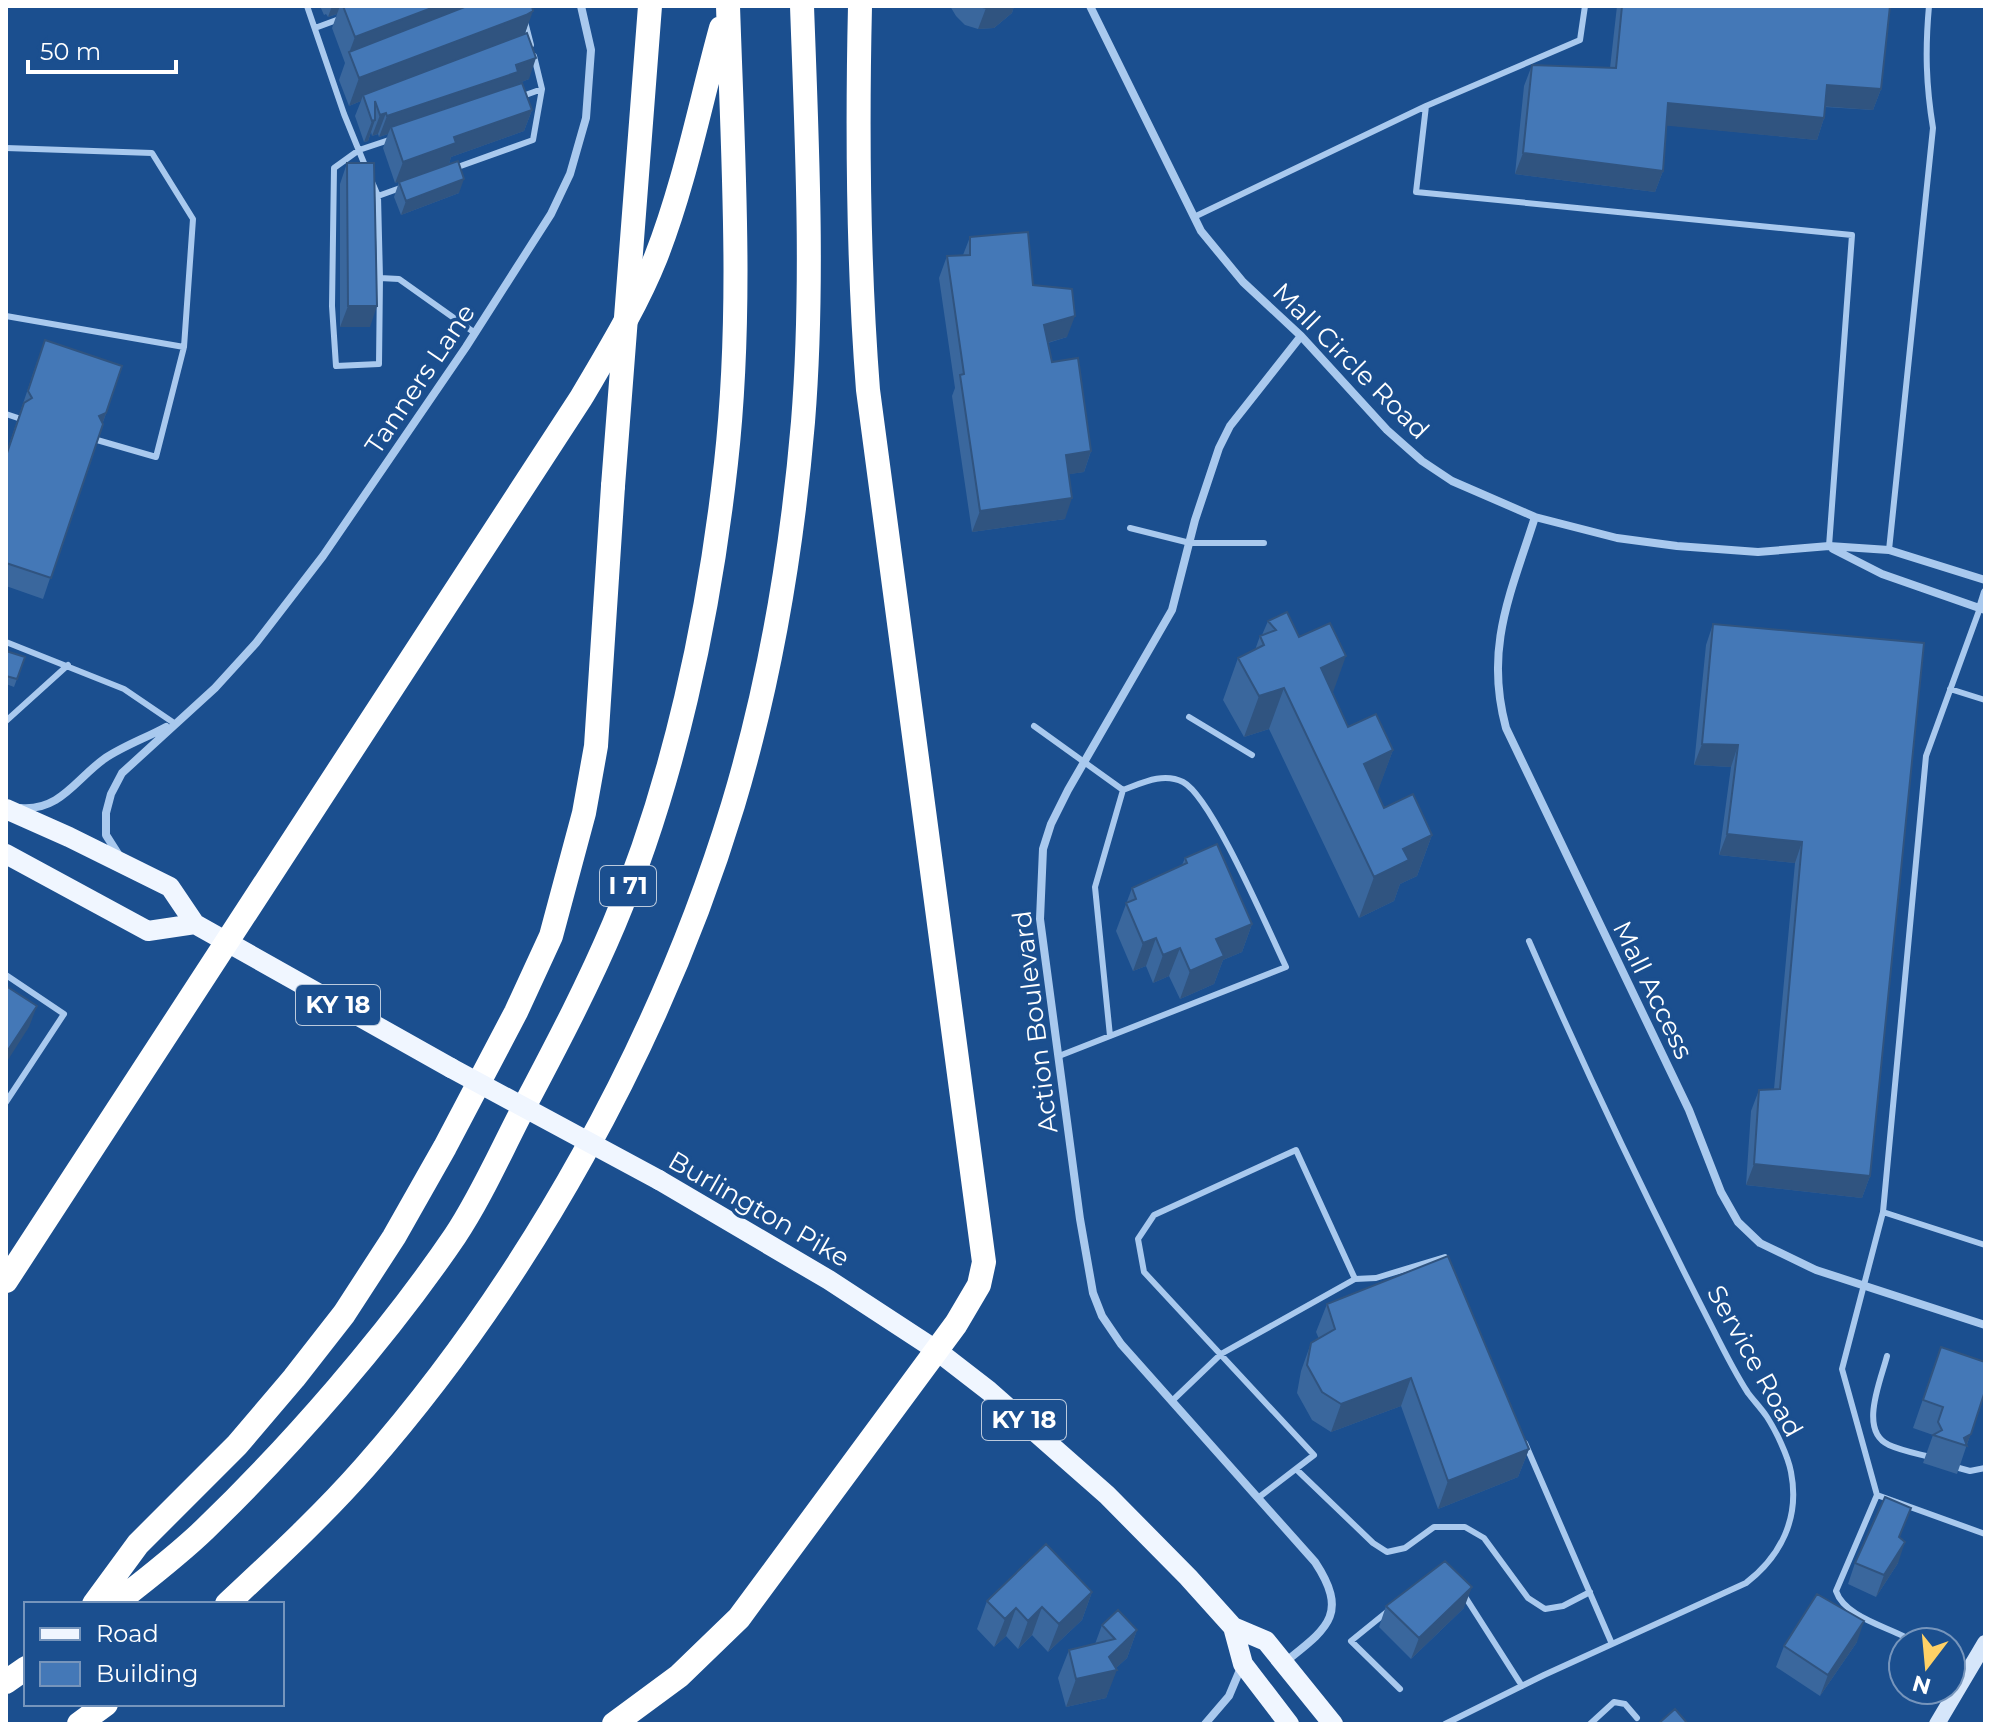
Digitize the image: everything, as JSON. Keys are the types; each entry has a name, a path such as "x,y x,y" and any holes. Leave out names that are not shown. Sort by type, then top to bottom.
{"highway":[{"path":"95,1602 138,1544 237,1445 344,1314 401,1225 516,1012 551,936 584,813 596,746 650,6"},
{"path":"6,1281 581,398 633,308 659,249 680,188 727,6"},
{"name":"I 71","path":"117,1602 204,1530 282,1448 373,1342 449,1244 578,1007 615,921 669,763 709,591 726,464 733,382 736,274 727,6"},
{"name":"I 71","path":"229,1602 291,1544 363,1469 424,1396 483,1316 552,1208 616,1092 674,966 702,892 732,807 754,727 787,568 803,427 808,356 808,223 802,6"},
{"path":"614,1724 679,1676 739,1618 970,1304 979,1285 984,1262 868,390 857,209 860,6"},
{"path":"6,1682 24,1669"},
{"path":"79,1724 103,1706"}],"main road":[{"name":"Burlington Pike","path":"6,808 170,887 195,924 451,1068 659,1180 803,1264 936,1350 1025,1421 1094,1483 1233,1627 1266,1641 1333,1724"},
{"path":"6,854 148,931 195,924"},
{"name":"Burlington Pike","path":"1233,1627 1243,1664 1289,1724"},
{"path":"1937,1724 1985,1643"}],"street":[{"name":"Tanners Lane","path":"124,863 106,835 106,813 111,794 122,773 215,688 295,594 376,481 551,214 570,174 586,118 591,50 581,6"},
{"name":"Mall Circle Road","path":"1090,6 1201,231 1243,282 1301,336 1387,430 1422,461 1452,481 1535,517 1617,538 1758,552 1829,546 1889,550 1985,580"},
{"name":"Action Boulevard","path":"1284,1663 1320,1633 1330,1620 1330,1591 1325,1578 1315,1562 1121,1344 1102,1316 1093,1293 1080,1219 1040,919 1041,867 1051,824 1165,626 1209,472 1230,426 1301,336"},
{"name":"Mall Access","path":"1535,517 1500,629 1496,661 1498,697 1506,728 1689,1110 1721,1192 1738,1222 1772,1251 1816,1270 1985,1325"},
{"path":"1829,546 1882,574 1982,609 1985,592"},
{"name":"Tanners Lane","path":"6,808 43,808 57,801 104,759 174,723"},
{"path":"1205,1724 1229,1696 1243,1664"}],"lane":[{"path":"307,6 344,114 359,150 378,196 379,364 336,366 332,306 334,168 359,150 401,136"},
{"path":"448,171 533,140 542,89 521,6"},
{"path":"1194,217 1426,106 1580,40 1585,6"},
{"path":"1889,550 1933,128 1925,81 1929,6"},
{"path":"315,28 351,15"},
{"path":"516,49 531,44"},
{"path":"331,75 345,70"},
{"path":"514,99 542,89"},
{"path":"1426,106 1416,192 1852,235 1829,546"},
{"path":"344,114 358,109"},
{"path":"6,148 152,153 193,219 184,347 156,457 97,440"},
{"path":"378,196 406,186"},
{"path":"380,278 399,279 475,333"},
{"path":"6,316 184,347"},
{"path":"6,414 18,418"},
{"path":"1130,528 1190,543 1264,543"},
{"path":"1887,1628 1851,1610 1839,1601 1836,1591 1877,1495 1842,1369 1883,1212 1926,756 1982,609"},
{"path":"6,643 124,689 174,723"},
{"path":"6,721 68,665"},
{"path":"1950,689 1985,700"},
{"path":"1189,717 1252,755"},
{"path":"1034,726 1123,790"},
{"path":"1059,1056 1286,967 1212,813 1184,783 1158,777 1123,790"},
{"path":"1110,1036 1095,887 1123,790"},
{"name":"Service Road","path":"1445,1724 1746,1583 1763,1570 1776,1554 1786,1537 1791,1519 1791,1471 1768,1418 1749,1394 1669,1243 1572,1042 1529,941"},
{"path":"6,975 64,1014 6,1102"},
{"path":"1258,1498 1314,1455 1144,1272 1138,1239 1154,1215 1296,1150 1355,1279"},
{"path":"1883,1212 1985,1245"},
{"path":"1172,1401 1221,1354 1355,1279 1376,1278 1445,1257 1451,1272"},
{"path":"1887,1356 1872,1412 1874,1427 1885,1444 1926,1456"},
{"path":"1520,1432 1612,1644"},
{"path":"1959,1468 1970,1471 1985,1468"},
{"path":"1296,1469 1373,1543 1387,1552 1405,1548 1434,1527 1465,1527 1484,1538 1528,1598 1545,1609 1563,1606 1590,1592"},
{"path":"1877,1495 1985,1534"},
{"path":"1459,1587 1522,1686"},
{"path":"1395,1605 1351,1641 1400,1689"},
{"path":"1590,1724 1614,1702 1625,1704 1637,1718"}],"building":[{"path":"343,6 437,6 355,37"},
{"path":"467,6 532,6 533,11 359,78 349,52"},
{"path":"1622,6 1890,6 1881,89 1827,85 1824,118 1668,103 1663,171 1523,153 1532,65 1616,68"},
{"path":"527,33 536,58 516,65 518,72 387,116 386,113 380,115 375,101 375,120 372,121 363,95"},
{"path":"522,83 532,110 454,137 456,143 403,162 391,127"},
{"path":"458,161 464,179 406,201 399,182"},
{"path":"347,163 374,163 377,306 348,306"},
{"path":"1028,232 1033,285 1072,289 1075,316 1044,325 1052,362 1078,358 1091,451 1066,455 1072,498 980,511 947,256 970,255 970,237"},
{"path":"45,340 122,366 106,413 99,416 103,424 51,578 6,563 6,456 24,403 32,398 28,391"},
{"path":"1287,612 1299,637 1330,623 1346,656 1321,668 1348,727 1376,714 1393,750 1364,764 1384,808 1413,794 1432,835 1403,849 1409,860 1374,877 1284,688 1259,696 1238,658 1264,645 1260,636 1276,630 1268,621"},
{"path":"1713,624 1924,643 1870,1176 1754,1164 1759,1090 1780,1089 1802,842 1727,834 1738,745 1702,744"},
{"path":"6,651 25,657 17,679 6,676"},
{"path":"1217,844 1252,924 1216,939 1224,956 1190,971 1180,948 1163,955 1156,938 1143,943 1126,903 1136,899 1132,888 1187,863 1185,858"},
{"path":"6,986 37,1006 6,1053"},
{"path":"1448,1256 1529,1449 1448,1481 1411,1378 1341,1404 1322,1392 1307,1365 1311,1343 1335,1329 1327,1304"},
{"path":"1941,1347 1985,1362 1985,1391 1971,1434 1964,1438 1967,1446 1933,1435 1942,1430 1938,1422 1943,1407 1923,1400"},
{"path":"1885,1497 1911,1508 1899,1537 1905,1542 1884,1575 1855,1563"},
{"path":"1046,1544 1092,1592 1059,1624 1042,1607 1028,1621 1016,1608 1005,1619 987,1601"},
{"path":"1445,1561 1472,1587 1419,1638 1386,1606"},
{"path":"1817,1594 1864,1621 1828,1675 1784,1646"},
{"path":"1118,1610 1137,1630 1109,1657 1117,1670 1076,1679 1069,1650 1115,1639 1102,1625"},
{"path":"1675,1709 1688,1724 1658,1724"}]}
